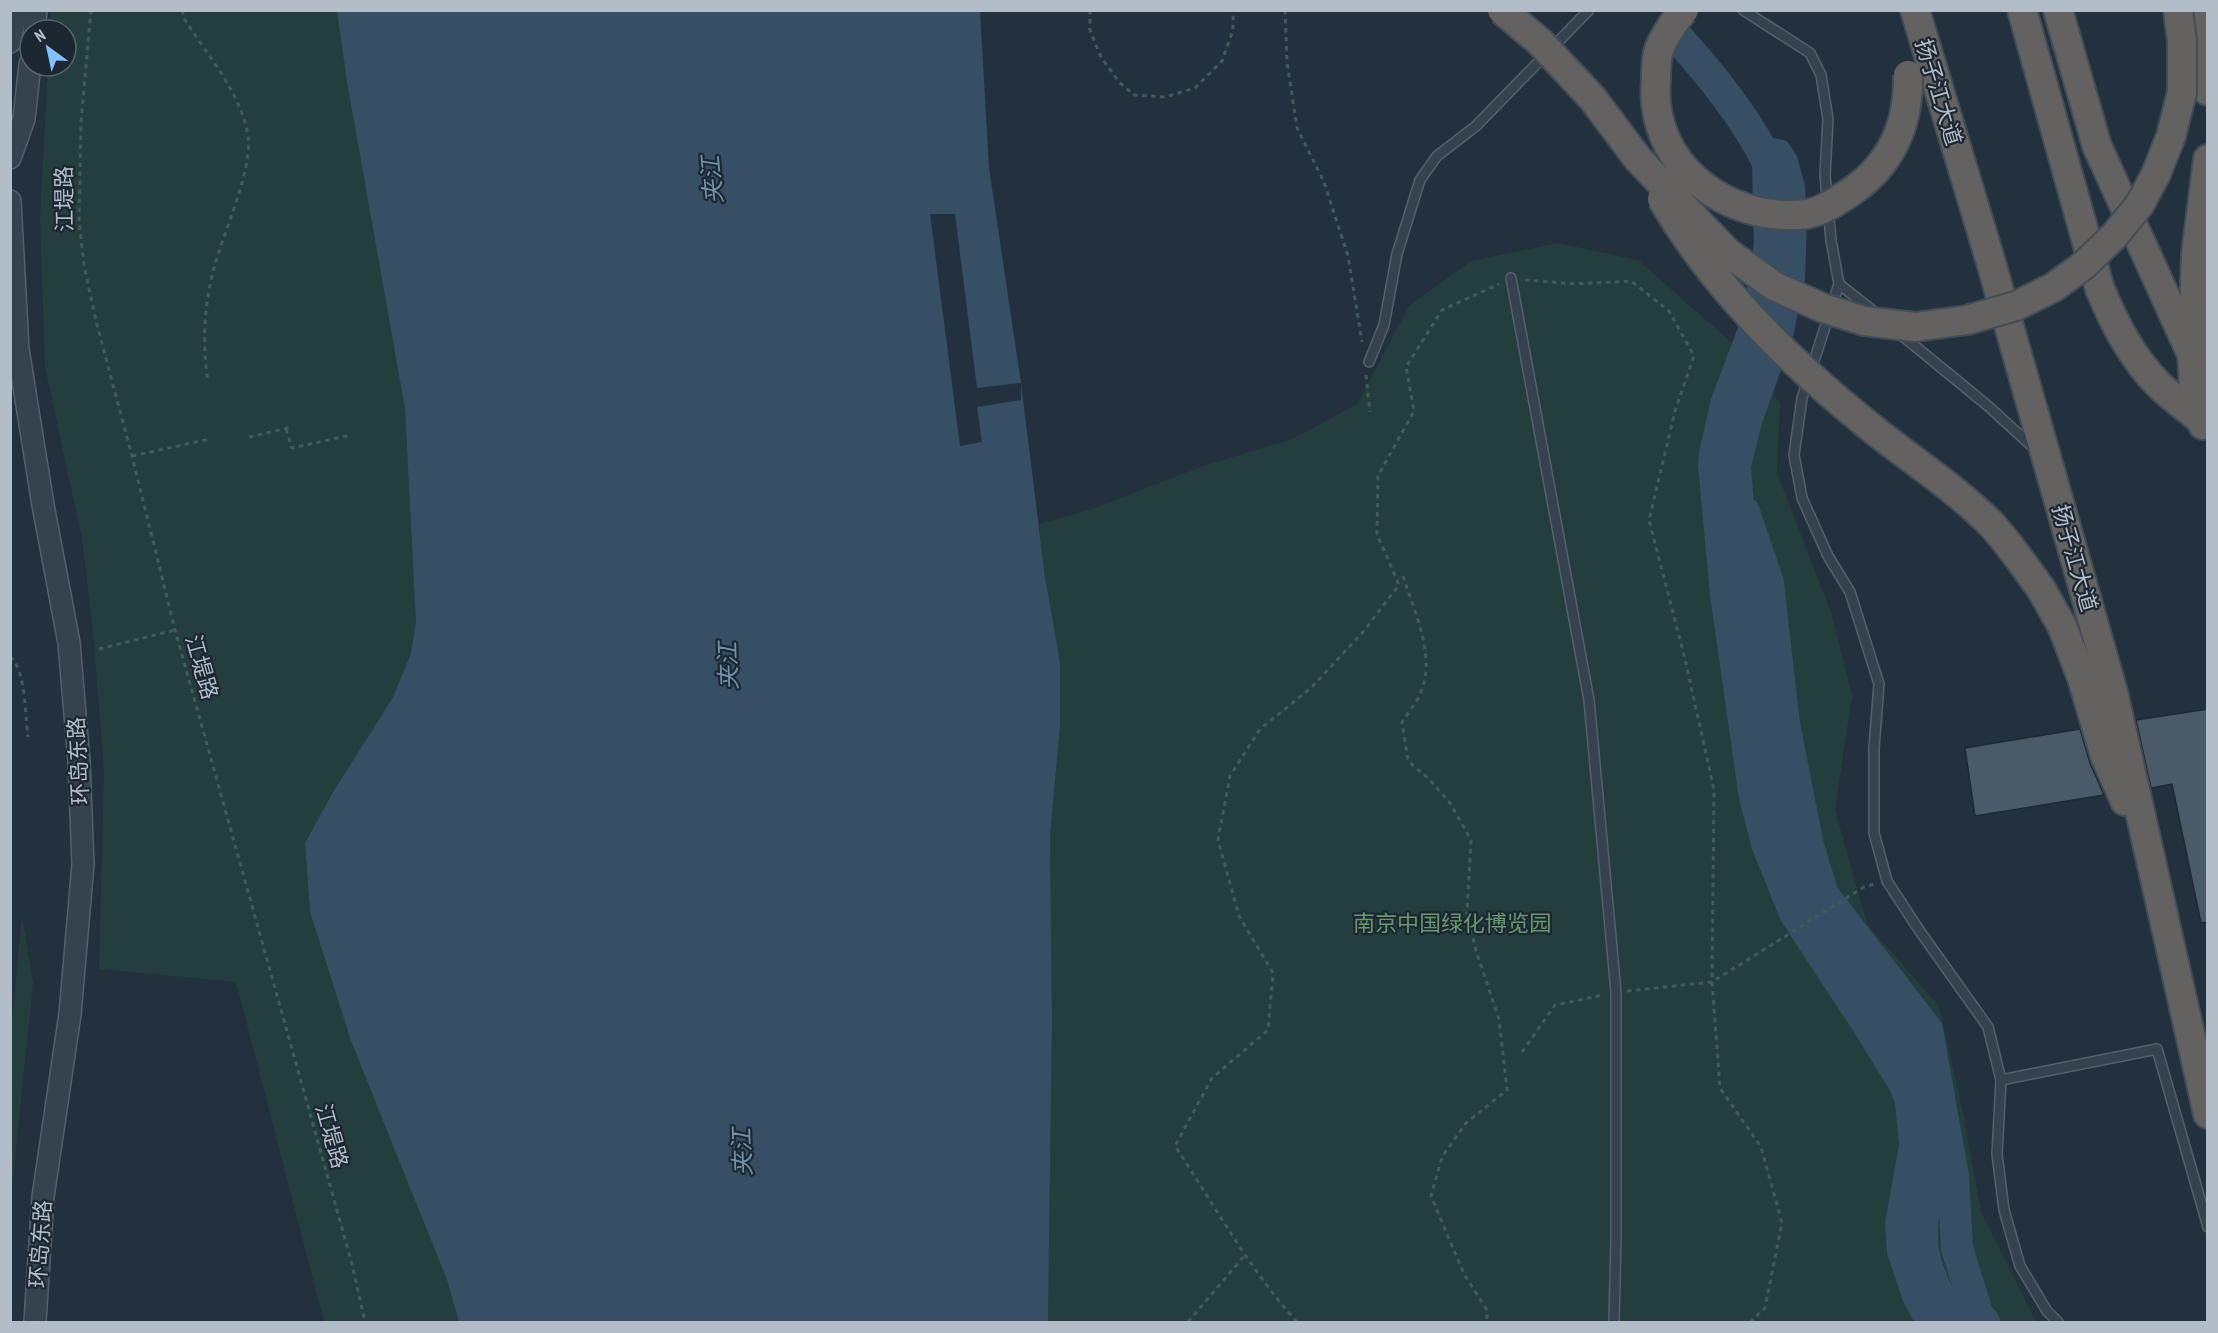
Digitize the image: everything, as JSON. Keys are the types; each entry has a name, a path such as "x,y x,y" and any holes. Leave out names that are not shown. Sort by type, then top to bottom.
{"highway":[{"path":"1502,10 1540,42 1593,99 1638,159 1684,237 1765,333 1804,373 1956,493 1992,525 2041,589 2062,626 2082,678 2105,756 2151,860"},
{"path":"1684,10 1658,51 1656,108 1666,142 1675,158 1695,182 1708,192 1756,212 1784,215 1809,214 1837,201 1864,183 1892,148 1903,125 1908,99 1909,50 1915,12"},
{"path":"2022,10 2100,289 2113,320 2134,355 2161,387 2204,427"},
{"path":"2058,10 2097,146 2192,355"},
{"path":"1638,159 1727,252 1774,286 1823,308 1864,321 1916,327 1967,320 2016,306 2054,287 2084,265 2115,235 2140,204 2156,174 2170,136 2182,92 2182,41 2178,10"},
{"path":"2203,10 2207,33 2208,91"},
{"name":"扬子江大道","path":"1915,12 1990,259 2113,692 2208,1114"},
{"path":"2204,427 2194,385 2192,355 2196,254 2208,159"}],"street":[{"path":"10,42 16,10"},
{"path":"10,158 24,119 28,78"},
{"name":"环岛东路","path":"10,201 18,349 43,505 69,643 79,762 83,864 70,1014 43,1197 35,1323"}],"lane":[{"path":"1369,362 1384,325 1397,254 1420,180 1437,156 1476,126 1588,10"},
{"path":"1743,10 1810,53 1821,75 1828,119 1825,175 1830,229 1839,284 1802,398 1794,455 1802,498 1828,556 1850,592 1879,684 1874,748 1874,833 1887,881 1988,1027 2001,1080 1997,1154 2004,1210 2020,1266 2058,1323"},
{"path":"1511,278 1589,700 1616,992 1614,1323"},
{"path":"1839,284 1988,406 2027,441 2048,464"},
{"path":"2001,1080 2157,1049 2208,1227"}],"path":[{"name":"江堤路","path":"91,10 81,122 79,221 84,265 175,630 352,1264 365,1323"},
{"path":"182,10 185,20 234,96 248,138 248,158 214,268 207,300 204,330 208,382"},
{"path":"1090,10 1089,30 1101,57 1119,82 1134,95 1165,97 1195,88 1222,61 1233,30 1233,10"},
{"path":"1285,10 1287,62 1297,128 1324,182 1348,256 1363,350"},
{"path":"1297,1323 1276,1300 1175,1146 1212,1078 1268,1030 1273,973 1239,916 1218,840 1230,776 1260,729 1311,688 1363,632 1399,585 1377,534 1378,476 1414,411 1406,367 1442,310 1511,278 1576,284 1631,281 1670,311 1694,356 1676,411 1649,520 1685,659 1714,790 1712,982 1720,1088 1761,1147 1782,1223 1765,1308 1750,1323"},
{"path":"1366,372 1370,412"},
{"path":"249,437 292,427"},
{"path":"286,429 292,448 351,435"},
{"path":"132,456 210,439"},
{"path":"1403,576 1419,620 1426,665 1420,694 1402,722 1408,761 1430,778 1450,803 1471,840 1467,913 1476,951 1499,1019 1505,1060 1507,1090 1466,1123 1442,1157 1431,1196 1464,1274 1487,1310 1487,1323"},
{"path":"99,649 175,630"},
{"path":"10,657 15,660 21,675 27,736"},
{"path":"1522,1052 1556,1005 1616,992 1712,982 1864,887"},
{"path":"1188,1323 1245,1255"}],"green space":[{"path":"51,11 337,11 347,82 405,409 416,623 410,656 393,697 333,792 305,843 310,912 351,1041 447,1280 459,1322 324,1322 236,982 99,969 104,771 93,632 82,539 45,367 40,218 47,78 78,78 78,18 51,18"},
{"name":"南京中国绿化博览园","path":"1558,243 1638,260 1738,348 1780,403 1777,473 1832,615 1852,696 1835,810 1867,924 1939,1006 1962,1108 1981,1212 2036,1322 1048,1322 1052,1022 1050,836 1060,727 1060,662 1045,577 1039,524 1092,509 1206,465 1293,439 1357,404 1409,306 1471,261"},
{"path":"22,916 33,983 11,1197 10,1040"}],"water":[{"name":"夹江","path":"337,11 980,11 989,168 1021,383 1045,577 1060,662 1060,727 1050,836 1052,1022 1048,1322 459,1322 447,1280 351,1041 310,912 305,843 333,792 393,697 410,656 416,623 405,409 347,82"},
{"path":"1773,138 1787,141 1797,156 1805,186 1807,223 1805,279 1793,337 1762,423 1751,467 1761,595 1790,794 1803,837 1827,900 1936,1068 1948,1113 1952,1149 1939,1218 1939,1248 1950,1281 1971,1322 1914,1322 1903,1301 1887,1253 1885,1223 1899,1145 1895,1103 1857,1037 1781,921 1752,849 1739,799 1710,595 1698,466 1711,399 1743,314 1754,243 1752,164 1757,144"}],"pier":[{"path":"930,214 955,214 977,388 1021,383 1021,400 977,407 982,442 960,446"}],"building":[{"path":"2208,709 2208,922 2201,923 2172,784 2151,788 2136,720"},
{"path":"2080,729 2090,763 2104,795 1975,816 1965,748"}],"waterway":[{"path":"1677,37 1712,77 1743,119 1770,166 1776,183"},
{"path":"1744,512 1768,583 1784,724 1808,846 1823,895 1927,1030 1953,1176 1957,1248 1978,1316 1984,1322"}]}
